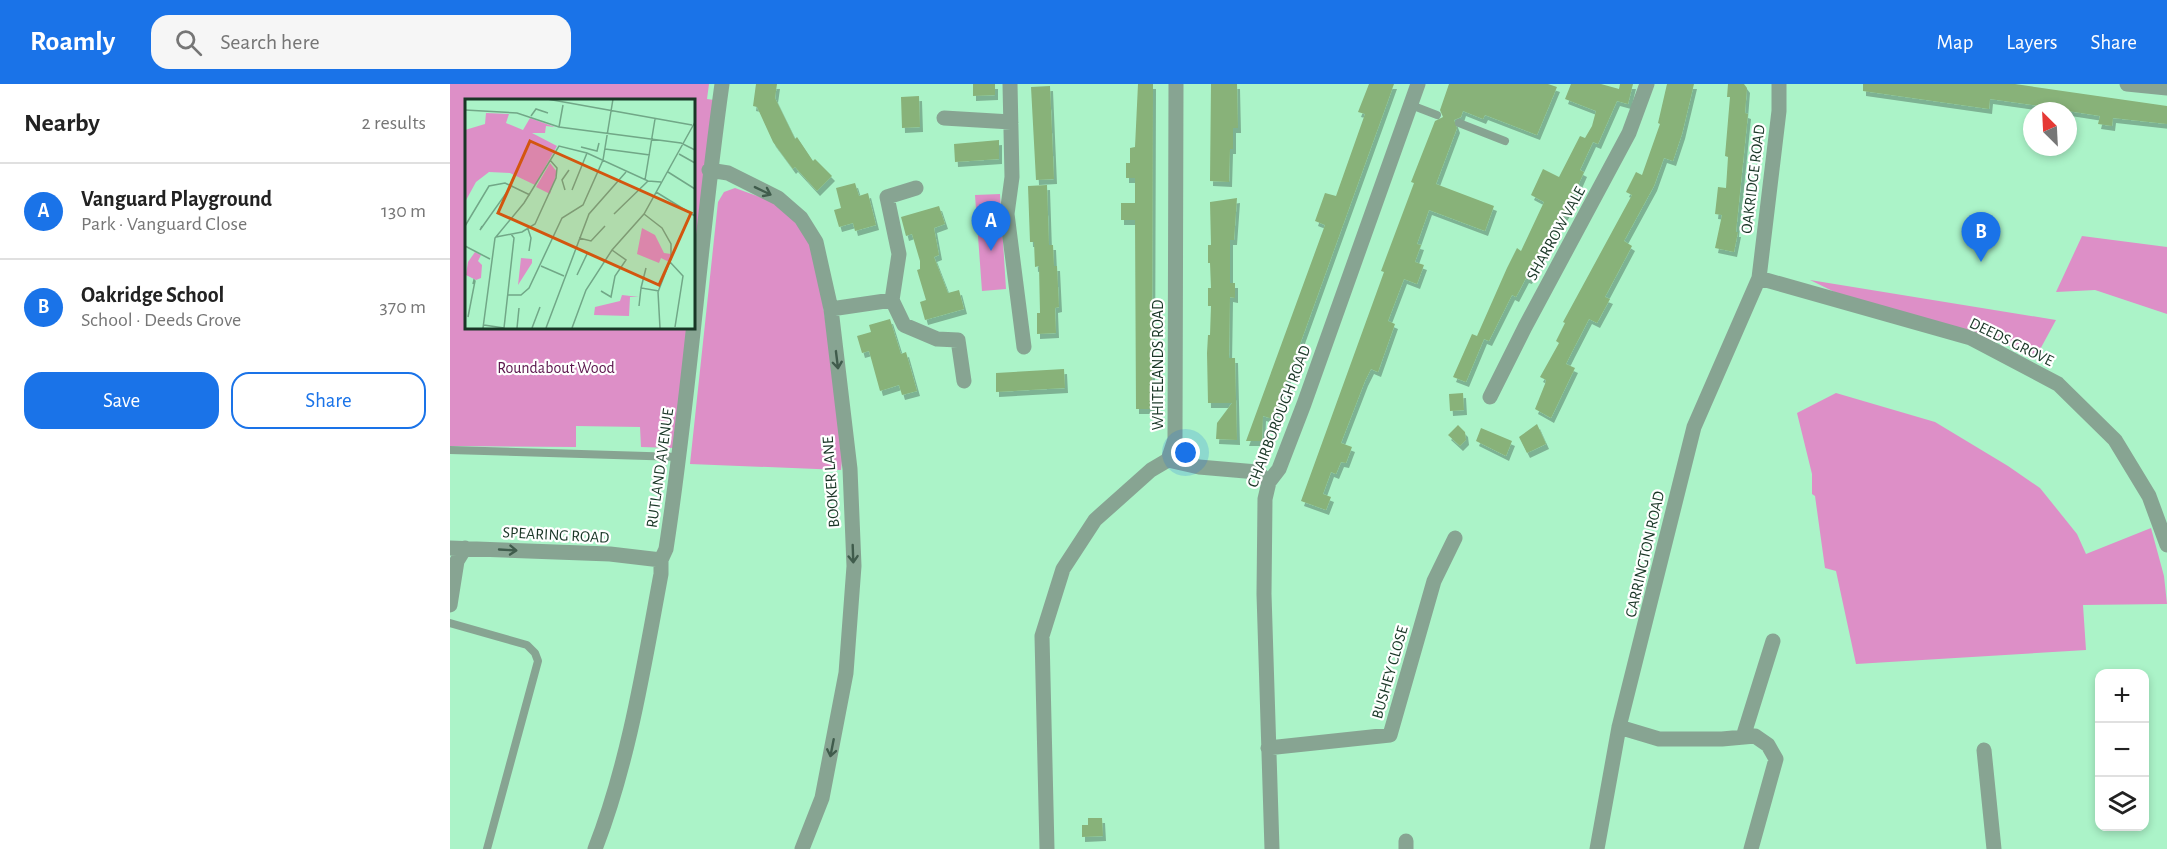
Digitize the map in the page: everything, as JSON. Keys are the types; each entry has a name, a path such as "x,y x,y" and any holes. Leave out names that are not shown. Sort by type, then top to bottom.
{"street":[{"name":"RUTLAND AVENUE","path":"694,323 710,170 722,84"},
{"path":"1010,84 1012,177 1007,214 1024,347"},
{"name":"WHITELANDS ROAD","path":"1168,459 1175,438 1176,84"},
{"name":"CHAIRBOROUGH ROAD","path":"1272,849 1264,594 1265,498 1269,482 1279,470 1304,404 1418,84"},
{"name":"SHARROW VALE","path":"1490,397 1629,133 1647,84"},
{"name":"OAKRIDGE ROAD","path":"1759,278 1779,111 1779,84"},
{"path":"2127,84 2167,88"},
{"path":"944,118 1011,122"},
{"name":"BOOKER LANE","path":"710,170 728,173 778,198 801,218 816,242 831,309 850,469 854,566 846,673 822,798 802,849"},
{"path":"916,188 887,197 899,254 892,300 904,325 937,339 958,340 964,381"},
{"name":"DEEDS GROVE","path":"1759,278 1971,338 2058,384 2115,440 2149,496 2167,545"},
{"name":"CARRINGTON ROAD","path":"1597,849 1619,728 1694,427 1759,278"},
{"path":"831,309 892,300"},
{"name":"RUTLAND AVENUE","path":"595,849 609,812 646,652 661,574 661,560 666,549 680,457 693,328"},
{"path":"1047,849 1042,636 1063,569 1095,520 1151,470 1168,459 1199,468 1257,472 1269,482"},
{"name":"BUSHEY CLOSE","path":"1268,748 1390,735 1434,581 1455,538"},
{"path":"450,604 457,552"},
{"name":"SPEARING ROAD","path":"457,552 610,554 661,560"},
{"path":"1743,737 1773,641"},
{"path":"1619,728 1659,739 1755,736 1768,745 1776,759 1751,849"},
{"path":"1984,750 1994,849"}],"lane":[{"path":"1411,105 1437,115"},
{"path":"1459,123 1505,141"},
{"path":"450,450 680,457"},
{"path":"450,622 527,645 535,652 538,661 487,849"}],"green space":[{"name":"Roundabout Wood","path":"450,84 709,84 707,99 714,100 694,272 694,99 465,99 465,328 688,328 674,448 641,447 640,427 576,426 576,447 450,446"},
{"path":"735,188 768,200 795,216 815,253 844,442 841,470 690,464 718,202 724,192"},
{"path":"1000,194 1006,289 982,291 975,195"},
{"path":"2082,236 2167,247 2167,314 2095,290 2056,292"},
{"path":"1810,280 2056,320 2037,355 1957,328 1851,300"},
{"path":"1836,393 1935,422 2008,466 2040,488 2077,534 2086,554 2151,528 2164,576 2167,604 2083,605 2086,650 1856,664 1836,571 1825,568 1815,496 1812,494 1812,474 1797,413"}],"building":[{"path":"756,84 777,84 775,98 795,139 797,137 813,161 815,159 832,176 817,191 795,167 793,169 773,142 757,107 753,106"},
{"path":"973,84 995,84 995,95 973,96"},
{"path":"1138,84 1153,84 1152,388 1155,388 1155,409 1136,409 1135,220 1121,220 1121,203 1135,203 1135,178 1126,178 1126,163 1130,163 1130,148 1135,147"},
{"path":"1211,84 1237,84 1238,128 1233,128 1229,182 1210,181"},
{"path":"1369,84 1394,84 1273,419 1263,416 1262,441 1246,441 1325,225 1315,221 1325,193 1336,196 1365,114 1358,112"},
{"path":"1449,84 1548,84 1557,87 1537,135 1485,115 1483,119 1463,111 1461,117 1454,120 1457,128 1436,184 1494,206 1485,231 1429,210 1417,244 1421,245 1415,262 1424,265 1417,284 1404,279 1388,321 1395,324 1378,372 1371,369 1341,443 1352,447 1346,463 1341,462 1336,474 1331,472 1323,494 1331,497 1326,510 1301,501 1384,272 1381,271 1414,183 1411,182 1435,121 1443,117 1440,110"},
{"path":"1571,84 1601,84 1619,89 1620,84 1633,84 1628,104 1617,101 1598,144 1593,142 1580,170 1584,172 1566,213 1554,231 1551,230 1529,279 1526,278 1516,297 1512,295 1489,341 1484,339 1466,382 1453,377 1472,334 1477,336 1517,248 1521,251 1544,202 1531,195 1543,169 1559,177 1580,136 1585,138 1592,126 1596,111 1565,99"},
{"path":"1667,84 1694,84 1673,161 1664,158 1654,186 1624,241 1632,246 1605,297 1610,299 1597,323 1589,319 1566,364 1575,368 1551,418 1535,409 1546,380 1540,377 1559,343 1556,341 1565,323 1563,322 1632,195 1626,192 1636,172 1642,175 1660,124 1658,123"},
{"path":"1728,84 1744,84 1747,88 1745,113 1748,114 1736,232 1738,232 1734,252 1715,248 1722,215 1715,214 1718,187 1726,188 1728,157 1725,156 1730,97 1727,97"},
{"path":"1863,84 2015,84 2167,106 2167,124 2113,118 2112,126 2098,124 2100,116 2077,112 2077,102 2023,104 1990,99 1989,109 1863,91"},
{"path":"1050,86 1054,179 1036,180 1031,87"},
{"path":"919,96 920,127 902,128 901,97"},
{"path":"999,140 999,159 955,162 954,144"},
{"path":"855,183 859,196 868,193 876,225 855,231 853,223 839,227 834,210 841,208 836,188"},
{"path":"1047,185 1049,245 1053,245 1054,266 1057,266 1059,307 1055,308 1056,333 1037,334 1037,313 1040,313 1039,266 1035,267 1034,242 1030,242 1028,186"},
{"path":"1237,198 1234,240 1230,240 1230,283 1235,283 1235,298 1230,297 1229,358 1235,358 1237,440 1216,439 1217,423 1232,403 1208,403 1207,353 1211,306 1208,306 1208,288 1211,288 1210,263 1208,263 1208,245 1211,245 1210,202"},
{"path":"939,206 945,224 934,228 939,255 934,257 948,293 959,290 964,309 925,320 920,302 926,300 917,270 920,269 920,261 912,234 906,236 901,217"},
{"path":"890,319 901,354 906,352 917,391 902,395 899,385 880,391 869,351 862,353 857,336 871,332 869,325"},
{"path":"1064,369 1065,388 996,392 996,373"},
{"path":"1463,393 1464,410 1450,411 1449,394"},
{"path":"1537,424 1546,444 1527,453 1519,437"},
{"path":"1458,425 1465,432 1466,440 1460,446 1448,435"},
{"path":"1481,428 1512,441 1506,456 1476,441"},
{"path":"1088,818 1102,818 1103,836 1082,837 1082,825 1088,825"}],"place":[{"name":"Vanguard Playground","path":"991,251"},
{"name":"Oakridge School","path":"1981,262"}]}
